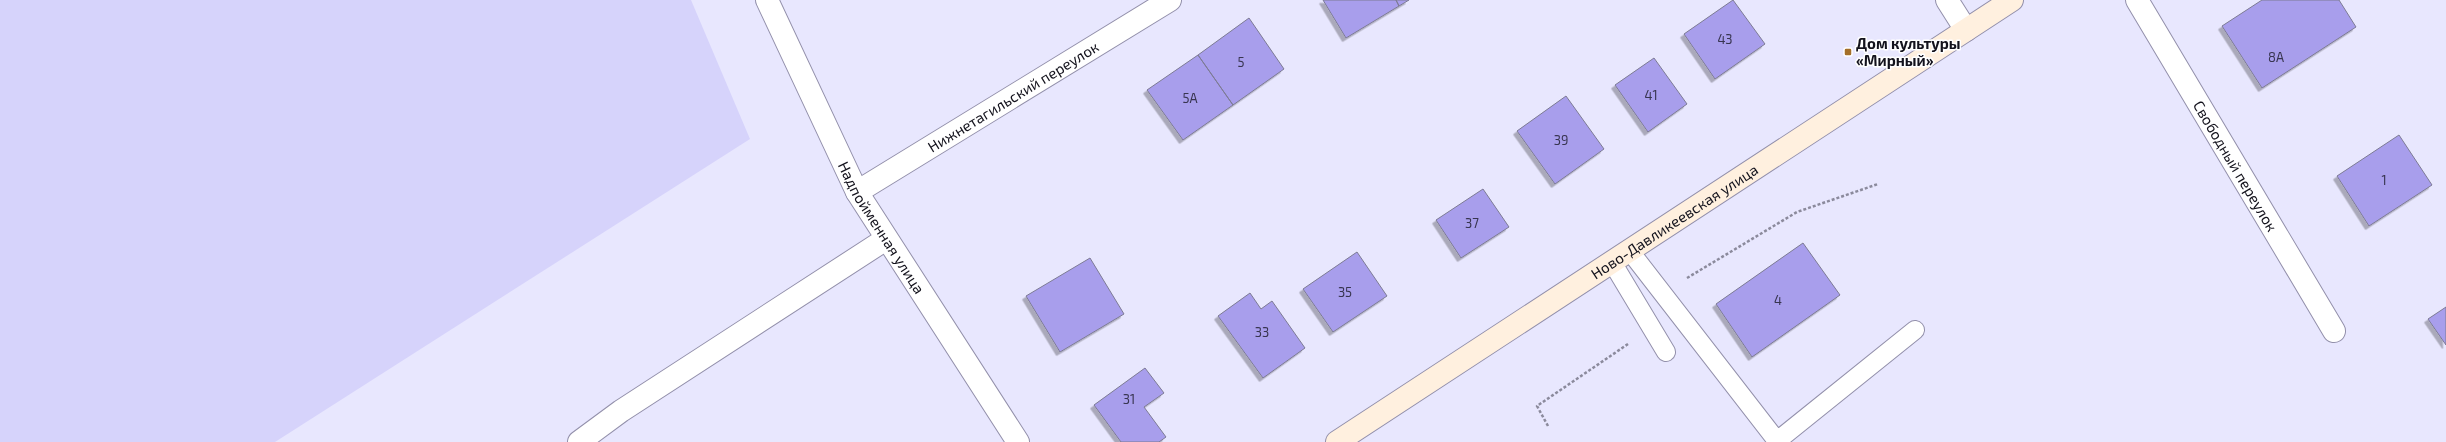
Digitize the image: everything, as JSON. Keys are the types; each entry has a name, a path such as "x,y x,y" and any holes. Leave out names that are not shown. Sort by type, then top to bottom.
{"street":[{"name":"Надпойменная улица","path":"768,0 856,192 1018,442"},
{"name":"Нижнетагильский переулок","path":"856,192 1170,0"},
{"path":"1947,0 1966,30"},
{"name":"Ново-Давликеевская улица","path":"1345,440 1621,256 2012,0"},
{"name":"Свободный переулок","path":"2137,0 2334,331"},
{"path":"579,442 621,410 886,239"}],"lane":[{"path":"1621,256 1669,301 1778,441 1915,330"},
{"path":"1621,256 1650,324 1666,352"}],"path":[{"path":"1669,301 1687,278 1797,212 1878,184"},
{"path":"1548,426 1537,406 1640,336 1650,324"}],"shaded area":[{"path":"0,0 691,0 750,139 275,442 0,442"}],"building":[{"path":"1323,0 1396,0 1399,6 1346,38"},
{"path":"1396,0 1409,0 1399,6"},
{"path":"1733,0 1765,44 1715,79 1684,34"},
{"path":"2262,0 2339,0 2356,27 2262,88 2222,26"},
{"path":"1249,18 1284,69 1233,105 1198,55"},
{"path":"1198,55 1233,105 1183,140 1147,90"},
{"path":"1654,58 1687,104 1648,132 1615,85"},
{"path":"1566,96 1604,149 1555,184 1517,131"},
{"path":"2399,135 2432,185 2369,226 2337,176"},
{"path":"1483,189 1509,227 1461,258 1436,220"},
{"path":"1803,243 1840,295 1752,357 1716,304"},
{"path":"1357,252 1387,296 1333,332 1303,289"},
{"path":"1090,258 1124,314 1060,352 1026,296"},
{"path":"1250,293 1261,309 1272,301 1305,348 1263,378 1218,316"},
{"path":"2446,307 2446,345 2428,319"},
{"path":"1145,368 1164,393 1144,407 1166,437 1159,442 1121,442 1094,405"}],"place":[{"name":"Дом культуры «Мирный»","path":"1848,52"}]}
